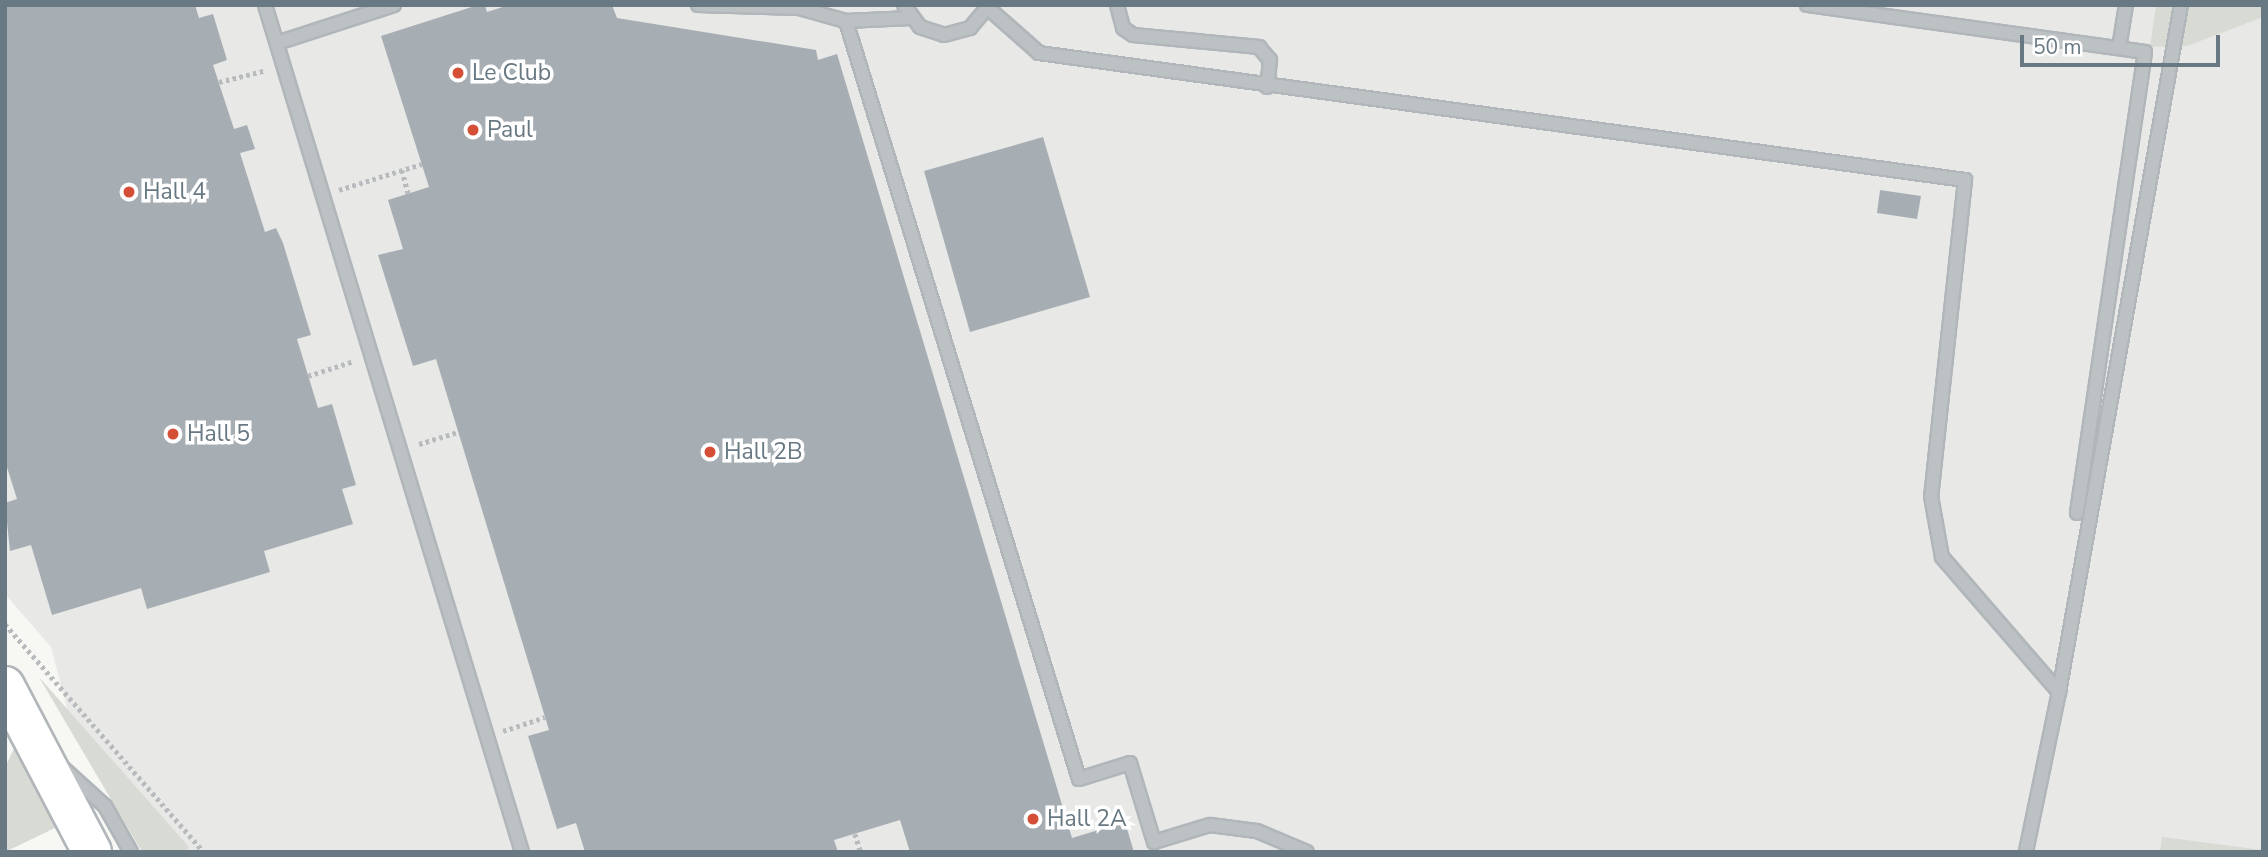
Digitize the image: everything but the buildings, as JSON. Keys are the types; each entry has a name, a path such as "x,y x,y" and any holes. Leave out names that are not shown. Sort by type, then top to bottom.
{"main road":[{"path":"5,686 72,804 92,852"},
{"path":"61,852 72,804"}],"lane":[{"path":"265,5 522,852"},
{"path":"277,43 394,5"},
{"path":"698,5 798,7 846,21 911,18"},
{"path":"904,5 911,18 931,32 958,34 988,7 1039,53 1267,87 1965,180 1931,496 1942,557 2060,692"},
{"path":"1117,5 1123,28 1133,35 1259,47 1270,60 1267,87"},
{"path":"1807,5 2146,52 2077,513"},
{"path":"2119,48 2126,5"},
{"path":"2026,852 2060,692 2181,5"},
{"path":"846,21 1079,779 1130,763 1154,842 1210,825 1257,831 1307,852"},
{"path":"44,751 105,806 131,852"}],"path":[{"path":"219,82 285,66"},
{"path":"321,196 422,164"},
{"path":"401,170 408,193"},
{"path":"308,376 371,356"},
{"path":"399,450 458,432"},
{"path":"5,624 204,852"},
{"path":"488,736 545,717"},
{"path":"855,834 860,852"}],"shaded area":[{"path":"5,5 2263,5 2263,852 180,852 73,731 51,647 5,594"},
{"path":"2156,5 2263,5 2263,17 2187,46 2150,47"},
{"path":"39,677 189,847 185,852 142,852"},
{"path":"19,739 59,826 5,852 5,767"},
{"path":"2162,837 2263,850 2263,852 2160,852"}],"place":[{"name":"Le Club","path":"458,73"},
{"name":"Paul","path":"473,130"},
{"name":"Hall 4","path":"129,192"},
{"name":"Hall 5","path":"173,434"},
{"name":"Hall 2B","path":"710,452"},
{"name":"Hall 2A","path":"1033,819"}]}
